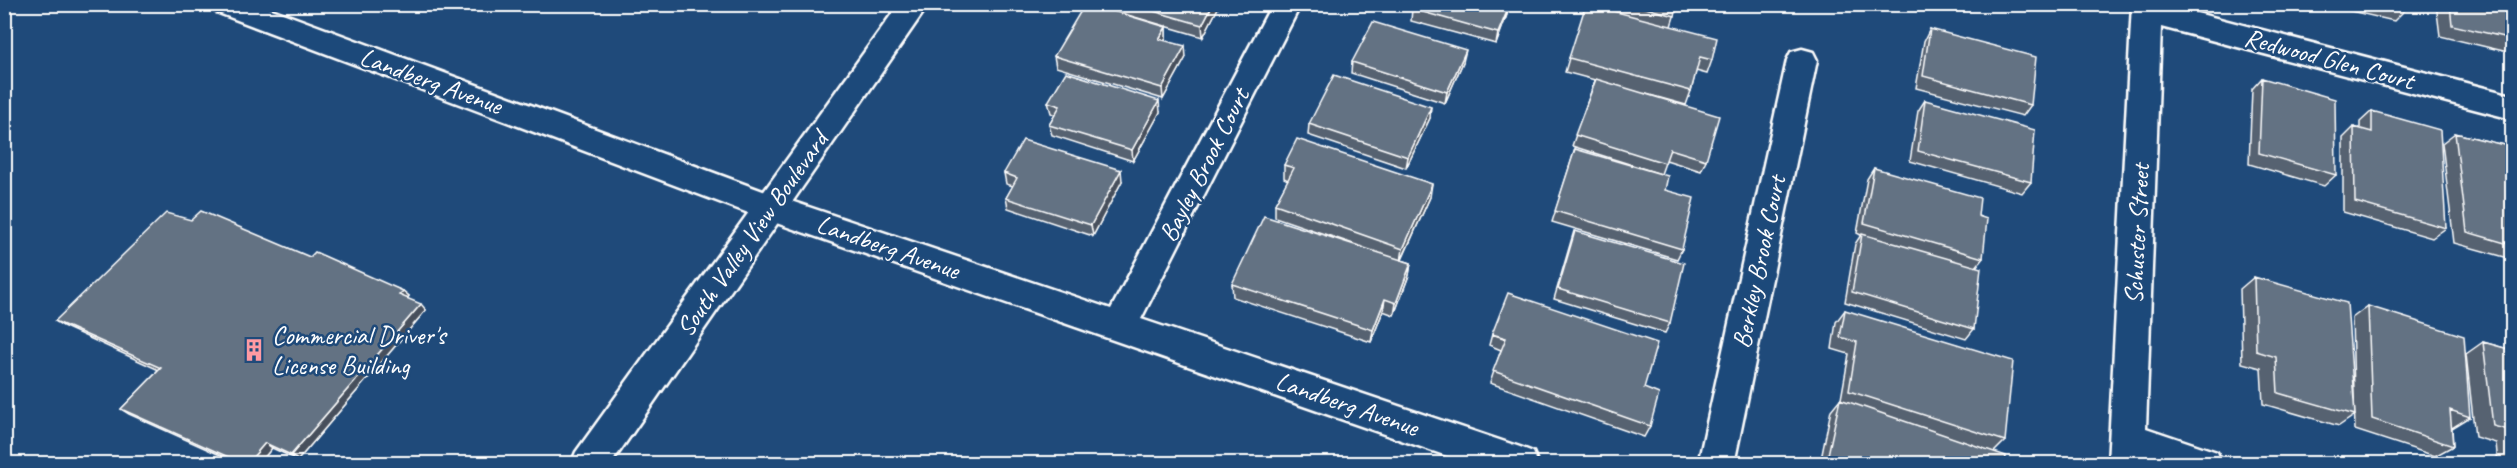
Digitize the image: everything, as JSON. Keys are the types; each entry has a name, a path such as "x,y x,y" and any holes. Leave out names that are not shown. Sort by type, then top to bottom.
{"street":[{"name":"Landberg Avenue","path":"226,4 771,207 1520,464"},
{"name":"South Valley View Boulevard","path":"589,464 915,4"},
{"name":"Bayley Brook Court","path":"1120,326 1287,4"},
{"name":"Redwood Glen Court","path":"2147,8 2512,107"},
{"name":"Schuster Street","path":"2127,451 2147,8"},
{"name":"Berkley Brook Court","path":"1716,464 1802,60"},
{"path":"2127,451 2204,464"}],"building":[{"path":"1085,4 1166,27 1159,39 1185,46 1162,88 1054,56"},
{"path":"1129,4 1213,4 1202,25"},
{"path":"1414,4 1510,4 1498,33 1412,9"},
{"path":"1586,4 1717,38 1712,60 1700,57 1691,91 1569,58"},
{"path":"1631,4 1678,4 1675,16"},
{"path":"2381,4 2405,4 2405,10"},
{"path":"2450,4 2512,4 2512,39 2452,25"},
{"path":"1373,22 1466,50 1447,92 1352,62"},
{"path":"1930,29 2036,57 2031,105 1923,76"},
{"path":"1066,72 1159,101 1132,150 1049,125 1060,106 1048,102"},
{"path":"1334,75 1431,107 1408,157 1309,124"},
{"path":"2262,78 2335,99 2336,175 2259,153"},
{"path":"1596,79 1719,116 1706,160 1670,149 1665,163 1575,135"},
{"path":"1925,100 2035,130 2031,182 1918,151"},
{"path":"2372,111 2440,130 2446,228 2355,202 2354,127 2372,132"},
{"path":"2455,133 2512,147 2512,245 2467,232"},
{"path":"1297,139 1432,184 1403,249 1275,204 1294,168 1284,165"},
{"path":"1023,140 1121,170 1091,225 1006,198 1017,178 1004,173"},
{"path":"1575,149 1668,176 1665,190 1694,198 1682,249 1555,211"},
{"path":"1874,168 1980,198 1978,216 1987,219 1983,258 1864,223"},
{"name":"Commercial Driver's License Building","path":"201,211 310,257 315,252 403,291 399,295 421,304 291,455 265,443 247,464 244,464 121,409 161,368 55,321 166,213 191,220"},
{"path":"1264,216 1411,263 1396,303 1385,299 1373,330 1232,284"},
{"path":"1575,231 1684,263 1670,323 1558,289"},
{"path":"1862,234 1981,268 1974,329 1852,292"},
{"path":"2254,277 2347,303 2355,415 2278,393 2276,357 2256,351"},
{"path":"1508,293 1657,343 1644,388 1659,394 1650,426 1493,371 1506,338 1492,334"},
{"path":"2368,306 2464,336 2470,417 2450,410 2453,446 2372,419"},
{"path":"1845,310 2013,361 2005,441 1849,391 1857,342 1840,337"},
{"path":"2483,342 2512,350 2512,431 2493,426"},
{"path":"1840,399 2006,456 2005,464 1826,464"}],"place":[{"name":"Commercial Driver's License Building","path":"254,350"}]}
